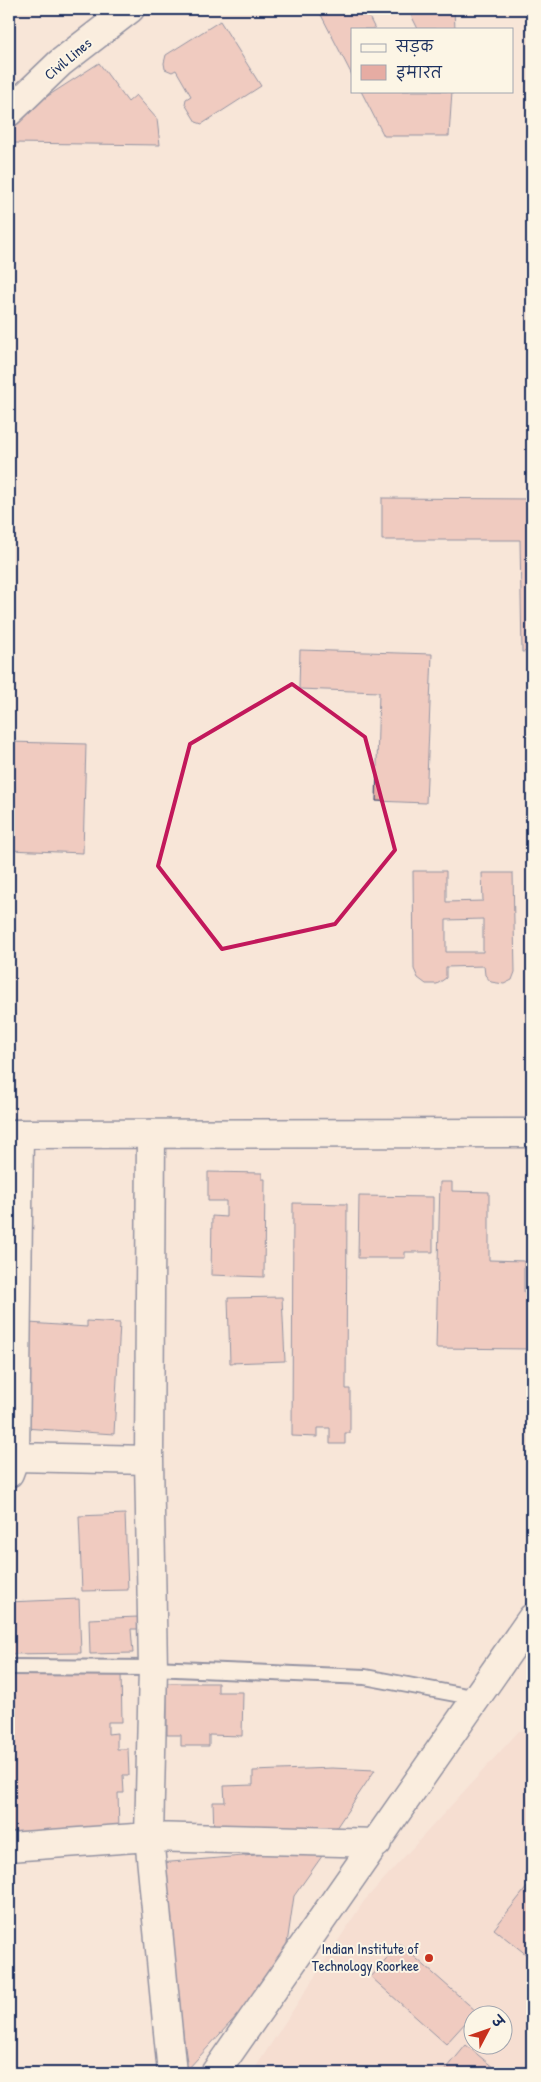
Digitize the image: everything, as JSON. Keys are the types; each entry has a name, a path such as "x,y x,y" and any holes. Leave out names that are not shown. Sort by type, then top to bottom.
{"street":[{"name":"Civil Lines","path":"9,112 60,63 130,9"},
{"path":"149,1460 12,1465 14,1134 532,1133"},
{"path":"151,1134 149,1460 153,1668 149,1837 172,2073"},
{"path":"215,2073 532,1618"},
{"path":"9,1846 149,1837 377,1842"}],"lane":[{"path":"9,1668 153,1668 365,1677 476,1698"}],"highlighted area":[{"path":"292,684 365,737 395,850 335,924 222,949 158,866 190,744"}],"shaded area":[{"name":"Indian Institute of Technology Roorkee","path":"519,1731 532,1731 532,2073 252,2073 364,1901"}],"building":[{"path":"318,9 365,9 374,28 351,28 351,73"},
{"path":"408,9 454,9 455,28 418,28"},
{"path":"220,21 261,86 202,124 196,122 185,104 186,99 191,96 176,70 172,72 165,69 164,63 166,55"},
{"path":"99,63 128,102 136,95 157,119 160,145 13,143 9,138 9,121"},
{"path":"362,92 452,92 449,136 384,136"},
{"path":"382,498 532,499 532,651 522,652 520,540 382,540"},
{"path":"300,650 432,654 426,803 376,801 379,692 299,689"},
{"path":"9,742 86,744 83,853 9,850"},
{"path":"413,871 446,871 446,902 483,901 482,873 513,873 515,972 512,980 504,984 491,982 485,975 484,966 446,967 446,978 437,984 426,984 418,978 414,969","holes":["483,919 483,952 446,952 446,920"]},
{"path":"208,1172 262,1173 262,1179 265,1179 264,1277 211,1275 212,1216 226,1217 226,1201 208,1201"},
{"path":"440,1182 452,1182 452,1191 489,1192 489,1260 524,1261 524,1292 532,1292 532,1349 436,1348"},
{"path":"359,1196 433,1197 433,1252 405,1252 405,1258 358,1258"},
{"path":"293,1203 347,1204 346,1389 350,1389 350,1433 345,1433 345,1444 330,1444 330,1428 317,1428 317,1437 292,1436"},
{"path":"282,1297 285,1361 230,1363 228,1298"},
{"path":"87,1321 120,1323 114,1434 23,1428 29,1323 87,1327"},
{"path":"125,1514 128,1590 82,1591 79,1516"},
{"path":"79,1599 81,1653 9,1654 9,1602"},
{"path":"138,1617 138,1629 131,1629 133,1653 90,1654 89,1619"},
{"path":"121,1672 122,1722 108,1722 108,1734 117,1733 117,1749 128,1749 129,1775 123,1775 124,1793 118,1793 119,1830 9,1833 9,1675"},
{"path":"167,1683 218,1683 218,1692 243,1692 242,1736 209,1735 209,1746 181,1746 181,1735 167,1735"},
{"path":"332,1768 375,1770 334,1831 214,1833 213,1802 225,1802 224,1786 253,1785 253,1771"},
{"path":"327,1849 294,1896 284,1964 188,2069 159,1863"},
{"path":"532,1883 532,1959 494,1929"},
{"path":"400,1944 468,2004 464,2004 464,2024 446,2044 371,1977"},
{"path":"464,2047 464,2054 477,2054 500,2073 443,2073"}],"place":[{"name":"Indian Institute of Technology Roorkee","path":"429,1958"}]}
